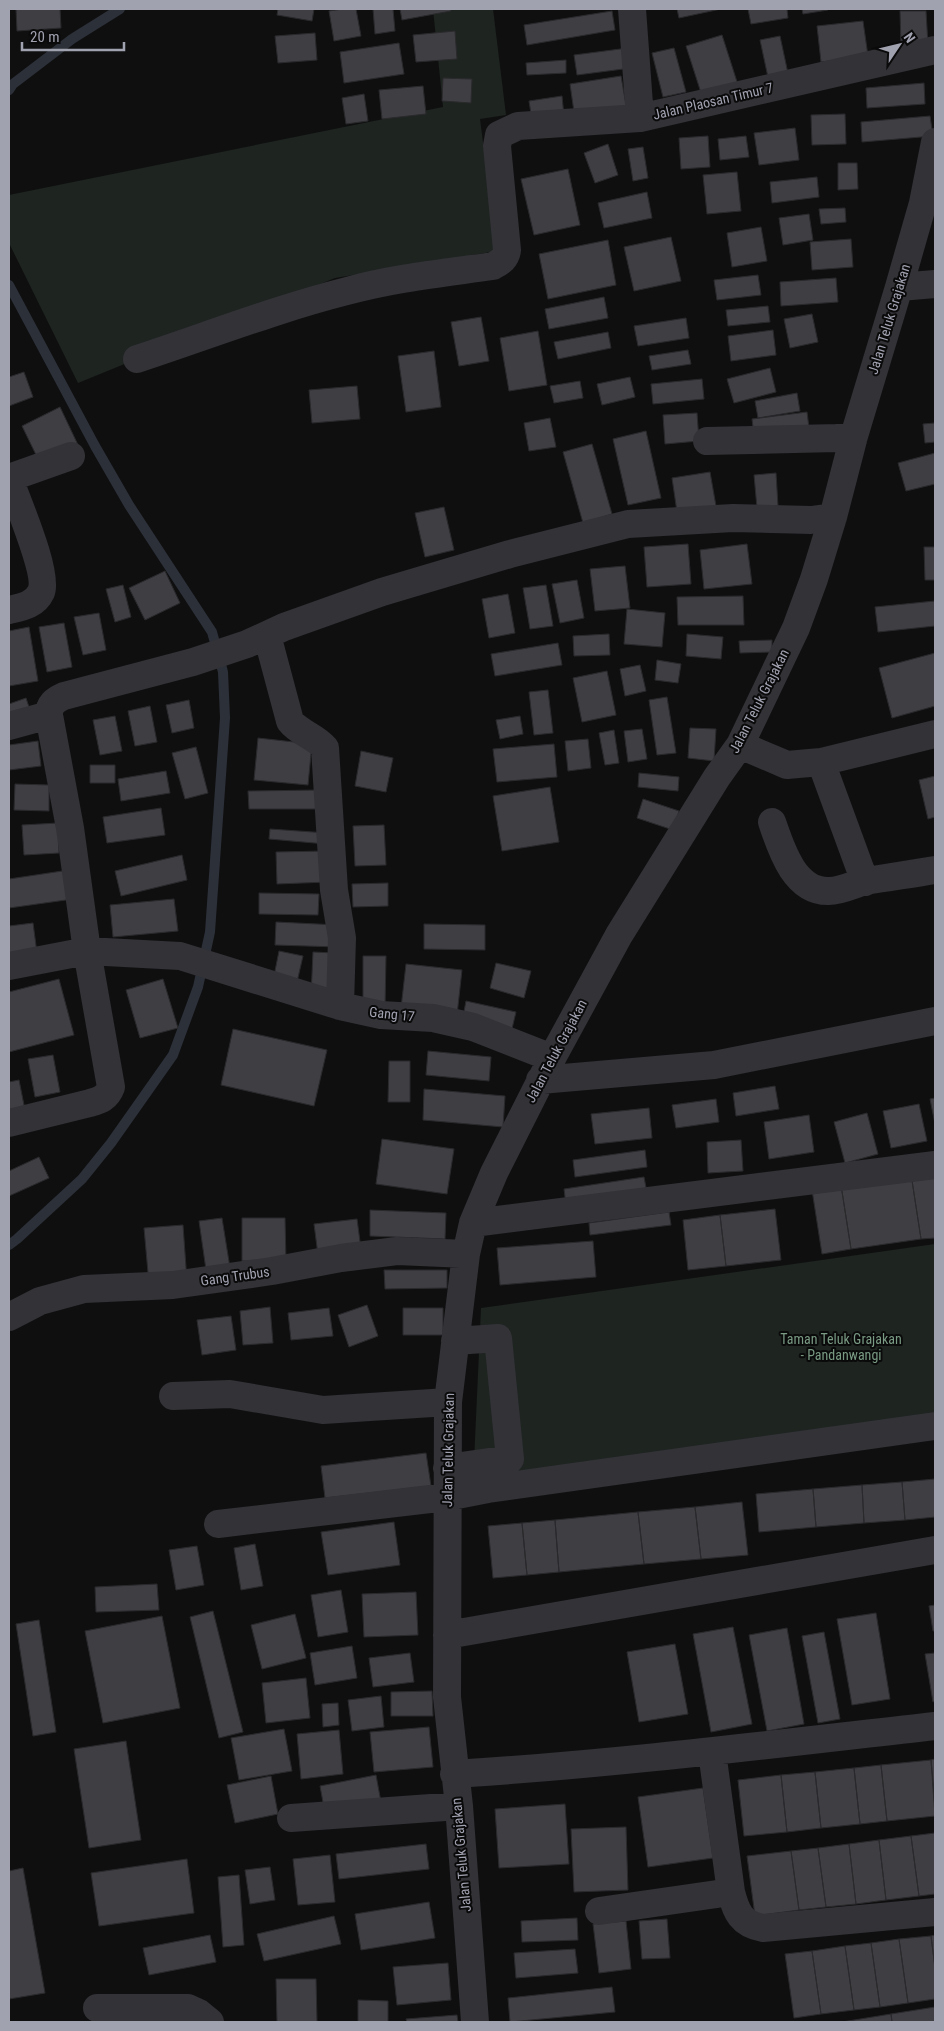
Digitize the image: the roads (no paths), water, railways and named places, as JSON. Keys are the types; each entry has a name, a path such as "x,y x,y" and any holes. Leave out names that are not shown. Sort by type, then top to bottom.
{"street":[{"path":"632,9 640,118"},
{"name":"Jalan Plaosan Timur 7","path":"137,359 299,304 348,290 497,264 503,259 507,250 497,146 499,135 518,126 640,118 935,50"},
{"name":"Jalan Teluk Grajakan","path":"475,2022 458,1806 447,1697 448,1402 466,1254 473,1223 494,1173 546,1069 619,935 717,777 740,745 796,628 833,518 854,436 899,287 929,203 935,142"},
{"path":"899,287 935,284"},
{"path":"707,441 854,436"},
{"path":"9,610 31,604 40,592 43,582 33,546 9,478 71,456"},
{"path":"9,1123 90,1104 103,1099 111,1088 87,950 70,828 49,715 50,706 58,699 193,662 257,640 284,626 382,592 510,554 628,524 733,518 811,520 833,518"},
{"path":"257,640 290,721 295,728 319,741 324,748 334,890 342,938 340,1006"},
{"path":"9,726 49,715"},
{"path":"740,745 787,765 821,762 935,734"},
{"path":"821,762 865,882"},
{"path":"772,822 789,863 808,886 828,892 865,882 935,870"},
{"name":"Gang 17","path":"9,966 87,950 180,956 340,1006 381,1015 433,1018 473,1028 546,1069"},
{"path":"546,1069 714,1065 935,1021"},
{"path":"473,1223 935,1165"},
{"name":"Gang Trubus","path":"9,1317 40,1301 84,1289 173,1285 397,1251 466,1254"},
{"path":"447,1468 510,1458 498,1338 455,1341"},
{"path":"173,1396 230,1394 323,1410 448,1402"},
{"path":"218,1524 447,1497 488,1489 935,1426"},
{"path":"448,1635 935,1550"},
{"path":"454,1774 535,1769 712,1752 935,1726"},
{"path":"712,1752 730,1892 735,1908 751,1926 763,1928 935,1912"},
{"path":"291,1818 458,1806"},
{"path":"599,1911 730,1892"},
{"path":"97,2008 188,2008 210,2022"}],"waterway":[{"path":"9,90 13,84 72,39 120,9"},
{"path":"9,285 95,446 129,505 212,632 223,672 225,718 210,932 198,987 173,1055 111,1143 82,1179 9,1245"}],"park label":[{"name":"Taman Teluk Grajakan - Pandanwangi","path":"841,1348"}]}
